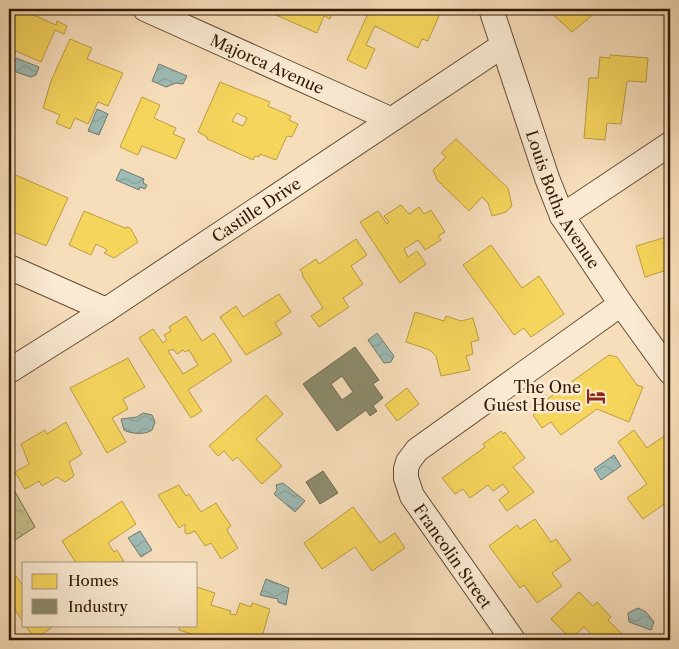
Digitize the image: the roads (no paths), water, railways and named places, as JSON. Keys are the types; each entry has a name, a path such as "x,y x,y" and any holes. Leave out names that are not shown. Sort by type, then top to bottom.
{"street":[{"name":"Majorca Avenue","path":"145,9 390,119"},
{"name":"Louis Botha Avenue","path":"491,9 502,46 562,216 621,304 670,372"},
{"name":"Castille Drive","path":"9,370 106,310 502,46"},
{"path":"562,216 670,144"},
{"path":"9,267 106,310"},
{"name":"Francolin Street","path":"513,640 418,508 406,478 408,462 417,450 621,304"}],"water":[{"path":"16,58 39,67 36,75 31,77 10,70"},
{"path":"159,64 187,76 183,84 176,83 166,87 152,81"},
{"path":"97,109 108,114 99,135 88,131"},
{"path":"121,169 144,179 143,183 147,185 145,189 140,187 139,190 116,180"},
{"path":"377,333 394,356 391,362 384,363 368,340"},
{"path":"143,413 152,415 155,422 152,430 146,433 138,433 124,430 121,419 137,417"},
{"path":"614,455 621,466 601,480 594,469"},
{"path":"283,483 305,501 295,512 274,494 277,490 276,485"},
{"path":"140,531 152,550 141,557 128,538"},
{"path":"266,579 289,588 286,605 278,602 278,599 260,595"},
{"path":"638,608 646,612 654,622 651,630 629,622 628,613"}],"place":[{"name":"The One Guest House","path":"596,396"}]}
